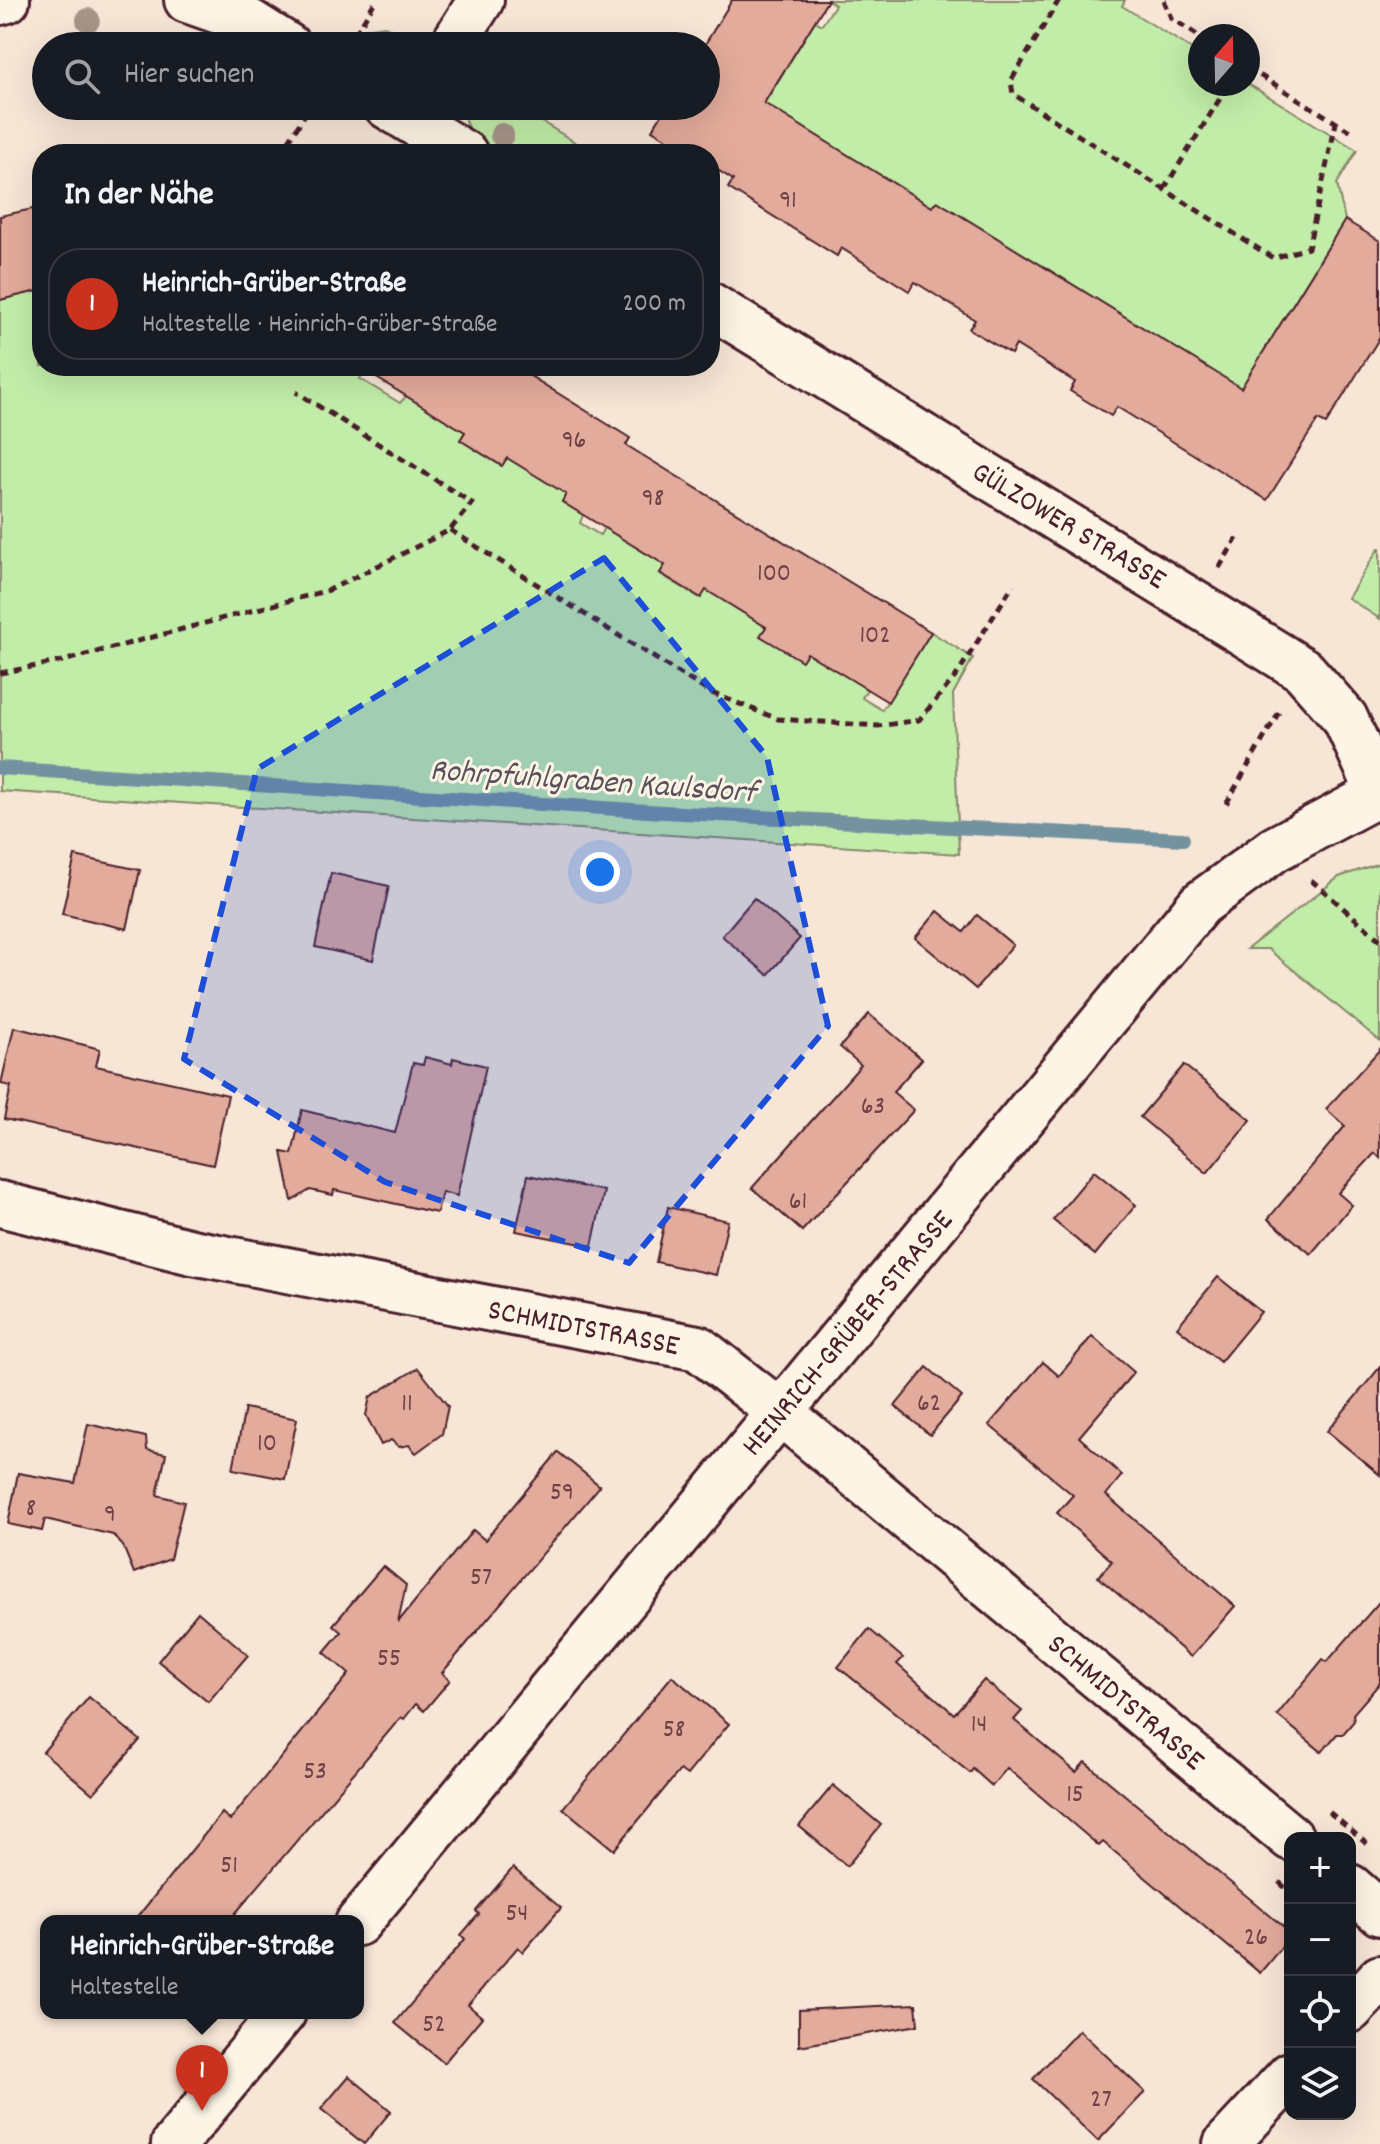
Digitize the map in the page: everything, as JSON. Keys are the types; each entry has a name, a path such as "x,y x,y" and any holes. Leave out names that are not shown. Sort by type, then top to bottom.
{"street":[{"path":"0,2 7,0"},
{"path":"187,0 250,22 266,32"},
{"path":"461,32 481,0"},
{"path":"416,120 451,144"},
{"name":"GÜLZOWER STRASSE","path":"720,311 1303,670 1345,718 1380,793"},
{"name":"HEINRICH-GRÜBER-STRASSE","path":"364,1916 1200,904 1275,849 1380,793"},
{"name":"SCHMIDTSTRASSE","path":"0,1204 192,1252 698,1348 780,1412 1284,1832"},
{"path":"1356,1892 1380,1913"},
{"path":"1356,2004 1380,1978"},
{"path":"174,2144 278,2019"},
{"path":"1226,2144 1284,2081"}],"path":[{"path":"357,32 376,0"},
{"path":"1059,0 1011,81 1013,94 1273,258 1308,248 1336,123"},
{"path":"1164,0 1171,18 1188,29"},
{"path":"1260,76 1353,133"},
{"path":"1164,189 1222,96"},
{"path":"287,144 302,120"},
{"path":"0,673 63,661 329,590 450,530 472,503 296,392"},
{"path":"450,530 709,692 778,719 840,726 879,726 919,720 956,676 1013,585"},
{"path":"1226,804 1303,670"},
{"path":"1309,878 1380,940"}],"highlighted area":[{"path":"604,558 767,757 828,1026 629,1263 385,1182 184,1059 257,769"}],"green space":[{"path":"828,0 1125,0 1122,6 1188,47 1188,96 1260,96 1260,91 1357,150 1337,184 1345,220 1260,357 1255,397 937,201 932,207 796,123 756,117 815,21 822,25 835,5"},
{"path":"385,26 396,32 361,32 363,29"},
{"path":"466,120 539,120 578,144 484,144"},
{"path":"32,292 32,376 362,376 360,379 400,403 406,396 465,432 460,440 501,466 507,458 566,494 562,502 583,515 580,523 600,535 604,528 665,565 660,574 700,598 706,590 766,627 761,636 807,653 867,689 862,698 882,710 931,632 973,658 953,694 959,854 0,791 0,300"},
{"path":"1380,548 1380,619 1348,598"},
{"path":"1380,863 1380,1041 1268,949 1247,949 1339,877"}],"building":[{"path":"732,0 828,0 764,103 932,207 937,201 1241,388 1345,220 1380,241 1380,337 1326,424 1318,420 1267,500 1117,407 1111,416 1070,391 1075,382 1016,345 1011,354 969,329 975,320 915,282 909,291 841,248 837,256 728,188 733,180 720,172 720,144 675,144 652,130 658,120 720,120 720,32 713,32"},
{"path":"32,209 32,292 0,300 0,216"},
{"path":"373,376 530,376 630,438 626,445 931,632 888,702 807,653 802,661 760,636 766,627 706,590 701,598 660,573 665,565 562,502 566,494 507,458 502,466 460,440 465,432"},
{"path":"75,856 140,870 127,929 62,914"},
{"path":"331,873 389,886 373,960 315,947"},
{"path":"754,898 800,938 768,975 722,936"},
{"path":"938,911 964,932 977,915 1013,945 976,989 915,938"},
{"path":"869,1014 922,1059 893,1092 914,1110 802,1231 752,1188 861,1065 840,1047"},
{"path":"14,1027 100,1049 96,1066 228,1095 213,1165 4,1119 11,1086 1,1084"},
{"path":"1380,1049 1380,1158 1375,1153 1338,1193 1352,1205 1311,1254 1268,1219 1345,1126 1326,1109"},
{"path":"425,1057 452,1064 453,1058 486,1066 457,1196 442,1192 437,1213 334,1190 333,1195 310,1190 292,1201 282,1152 292,1154 302,1110 395,1133 413,1063 423,1065"},
{"path":"1184,1065 1251,1120 1207,1173 1140,1117"},
{"path":"1094,1171 1136,1205 1095,1255 1053,1220"},
{"path":"528,1175 604,1191 592,1246 516,1231"},
{"path":"668,1207 728,1221 716,1275 656,1262"},
{"path":"1218,1277 1261,1312 1220,1362 1177,1327"},
{"path":"1092,1336 1134,1372 1079,1437 1122,1475 1106,1495 1235,1606 1191,1657 1098,1577 1112,1561 1057,1513 1073,1495 989,1425 1043,1362 1059,1376"},
{"path":"927,1367 962,1397 930,1435 895,1406"},
{"path":"1380,1367 1380,1475 1327,1431"},
{"path":"418,1368 448,1406 442,1434 416,1453 409,1445 399,1447 391,1440 381,1445 366,1415 370,1397"},
{"path":"245,1408 297,1419 285,1479 233,1469"},
{"path":"88,1424 146,1437 147,1450 166,1454 157,1495 184,1502 170,1559 134,1573 123,1546 113,1535 45,1519 42,1531 8,1524 18,1473 75,1483"},
{"path":"558,1452 600,1486 442,1673 450,1680 424,1711 416,1704 404,1719 401,1717 234,1915 139,1915 222,1813 230,1820 349,1674 324,1652 341,1632 333,1625 383,1566 406,1585 398,1622 473,1530 485,1540"},
{"path":"1380,1601 1380,1683 1353,1714 1354,1721 1343,1734 1337,1734 1322,1752 1277,1715 1323,1659 1327,1662"},
{"path":"198,1612 248,1655 208,1702 158,1661"},
{"path":"869,1629 903,1658 897,1664 954,1714 984,1680 1022,1711 1014,1720 1076,1772 1085,1762 1284,1927 1284,1944 1260,1973 1103,1842 1099,1846 1007,1768 992,1786 973,1769 970,1773 838,1667"},
{"path":"672,1676 729,1724 687,1775 680,1770 614,1850 563,1808"},
{"path":"89,1697 140,1740 93,1794 43,1752"},
{"path":"833,1785 881,1825 847,1866 799,1826"},
{"path":"513,1868 561,1908 523,1952 518,1947 468,2005 482,2017 444,2063 395,2023 465,1939 461,1935 479,1914 476,1911"},
{"path":"916,2004 918,2025 799,2046 799,2010"},
{"path":"1079,2030 1145,2092 1098,2141 1033,2079"},
{"path":"349,2076 391,2111 364,2144 321,2109"}],"waterway":[{"name":"Rohrpfuhlgraben Kaulsdorf","path":"0,768 663,812 1183,839"}],"place":[{"name":"Heinrich-Grüber-Straße","path":"202,2111"}]}
